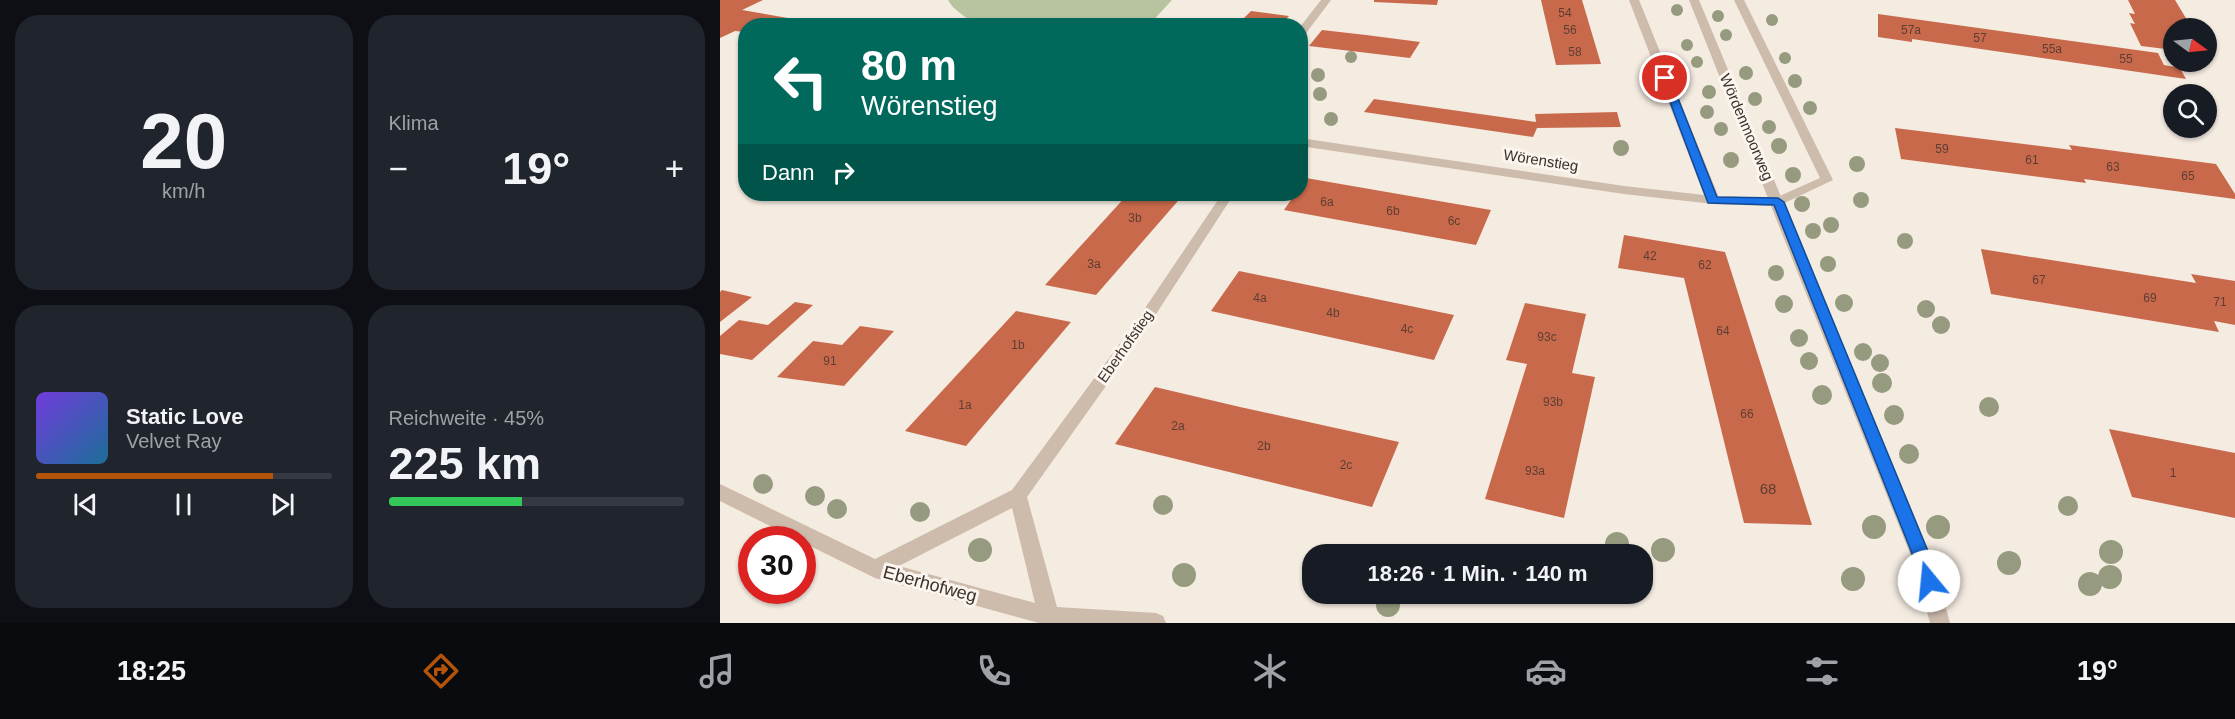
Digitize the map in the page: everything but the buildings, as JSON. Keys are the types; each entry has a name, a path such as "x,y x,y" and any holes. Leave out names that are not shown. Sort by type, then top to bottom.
{"street":[{"path":"1308,24 1326,0"},
{"path":"1634,0 1713,201"},
{"name":"Wördenmoorweg","path":"1694,0 1923,561 1940,623"},
{"path":"1739,0 1827,180 1778,202"},
{"name":"Wörenstieg","path":"1308,143 1713,201 1778,202"},
{"name":"Eberhofstieg","path":"875,569 1018,496 1140,327 1223,201"},
{"name":"Eberhofweg","path":"720,492 875,569 1049,616 1156,623"},
{"path":"1018,496 1049,616"}],"green space":[{"path":"948,0 1172,0 1155,18 967,18"}],"route":[{"path":"1665,78 1713,201 1778,202 1923,561 1929,581"}]}
